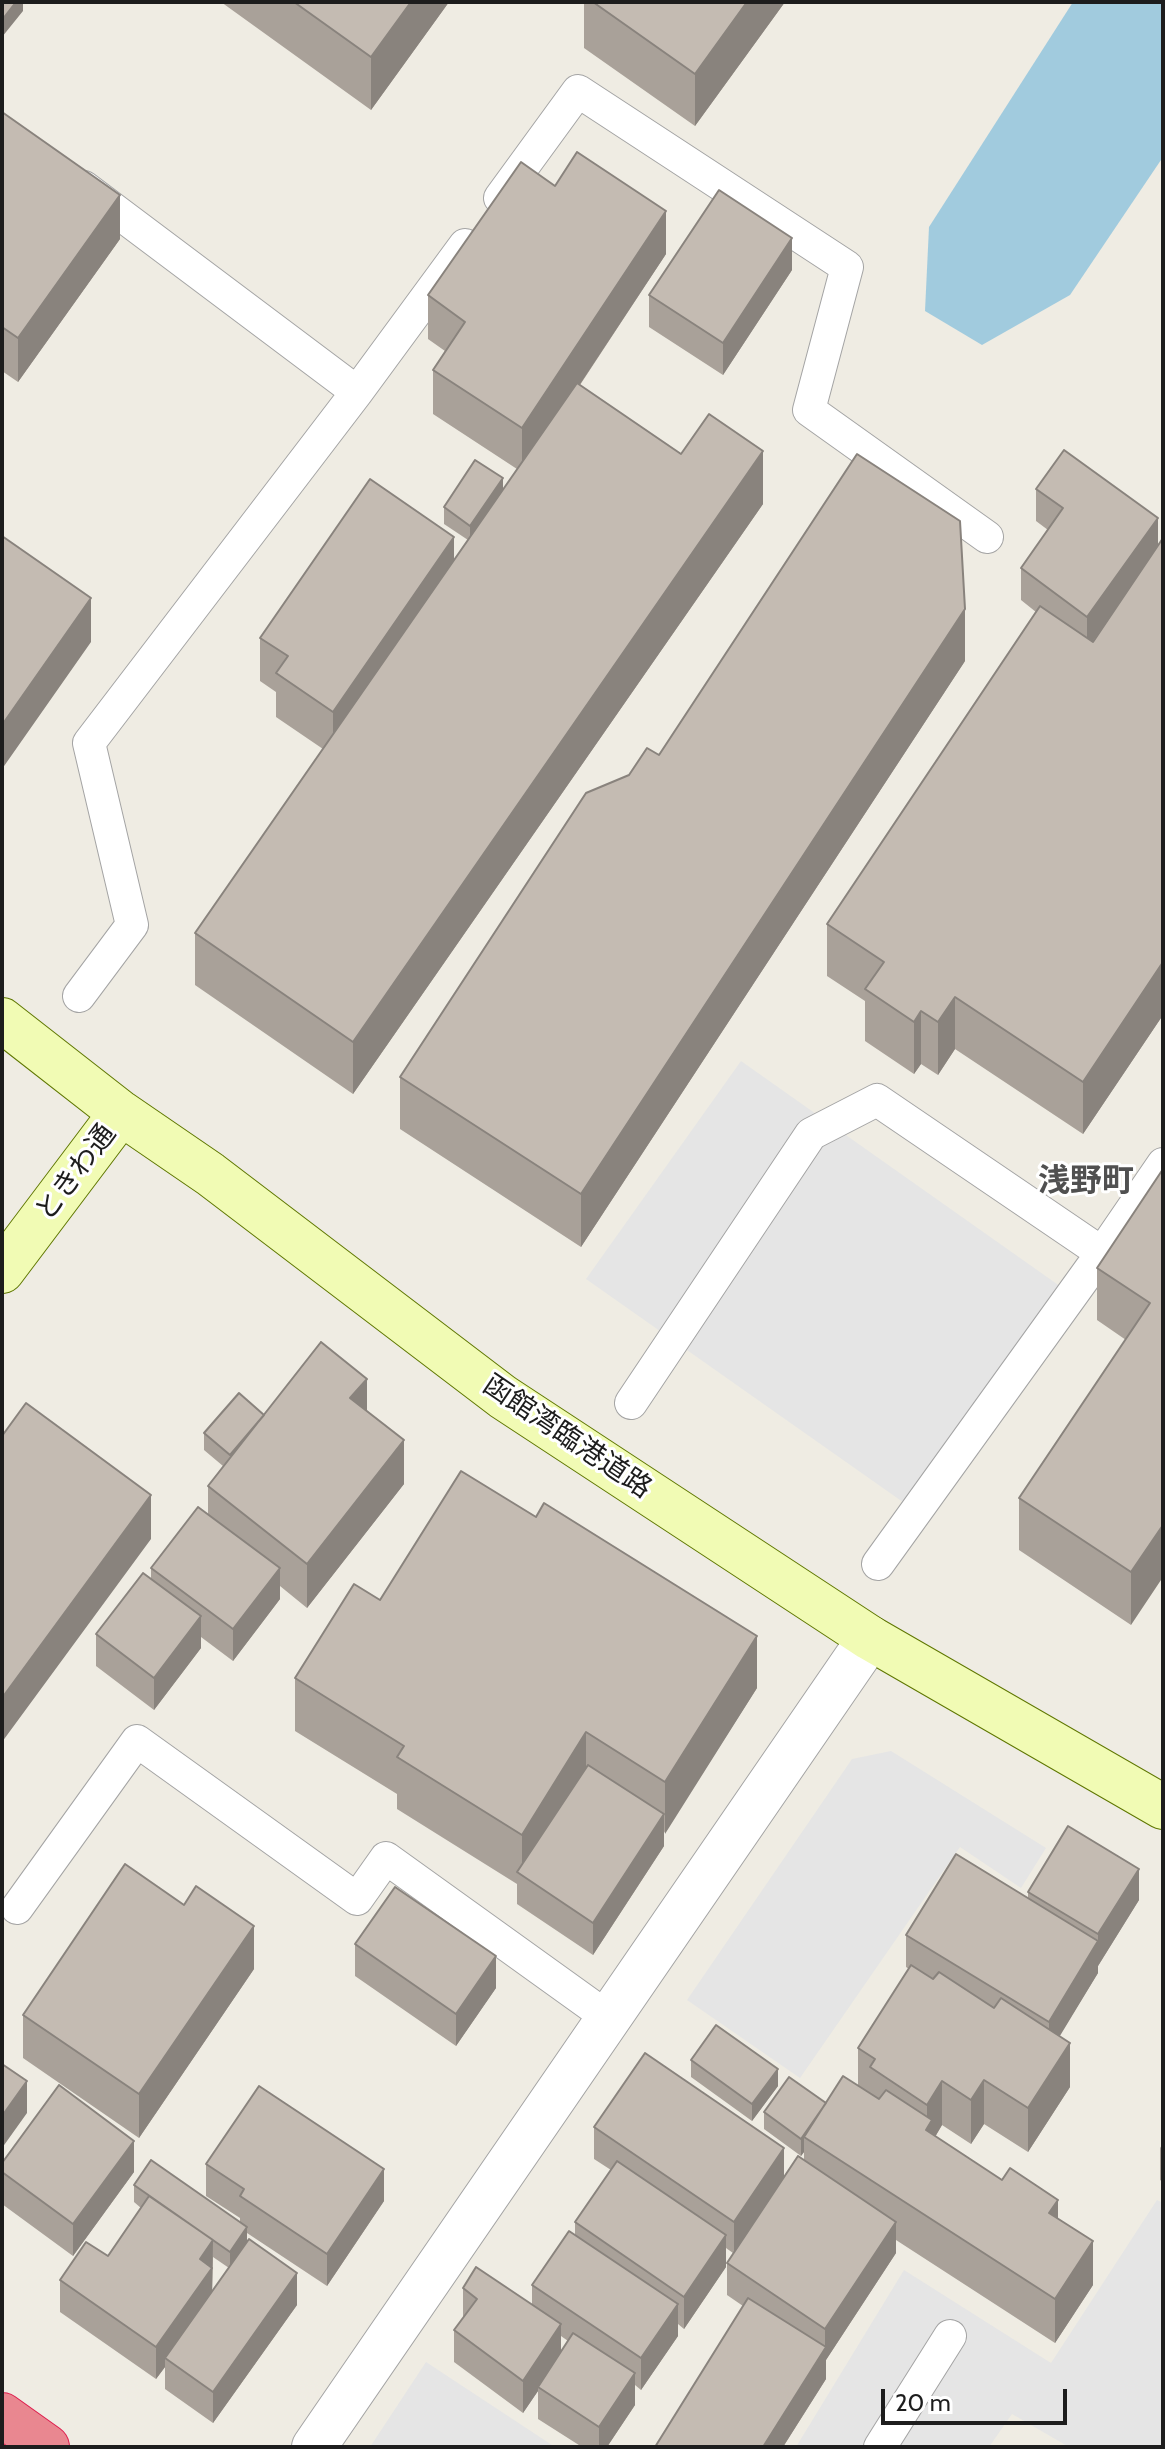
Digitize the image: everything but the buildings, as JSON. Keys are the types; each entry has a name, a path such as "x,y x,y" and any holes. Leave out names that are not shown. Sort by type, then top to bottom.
{"highway":[{"path":"2,2415 47,2447"}],"street":[{"name":"函館湾臨港道路","path":"2,1020 121,1113 210,1174 503,1397 870,1638 1163,1807"},
{"name":"ときわ通","path":"2,1271 121,1113"},
{"path":"314,2447 870,1638"}],"lane":[{"path":"79,996 132,925 89,743 357,392 578,91 847,267 809,410 987,537"},
{"path":"65,173 357,392"},
{"path":"631,1403 811,1134 877,1100 1102,1253"},
{"path":"878,1564 1163,1164"},
{"path":"17,1908 137,1741 357,1899 386,1858 610,2019"},
{"path":"880,2447 950,2336"}],"shaded area":[{"path":"741,1061 1081,1301 927,1519 586,1279"},
{"path":"891,1751 1046,1848 1021,1888 960,1847 800,2078 687,2000 852,1759"},
{"path":"1157,2200 1163,2203 1163,2447 1069,2447 1012,2414 989,2447 796,2447 904,2270 1051,2363"},
{"path":"426,2362 555,2447 370,2447"}],"water":[{"path":"1073,2 1163,2 1163,157 1070,295 982,345 925,311 929,227"}],"district":[{"name":"浅野町","path":"1086,1182"}]}
